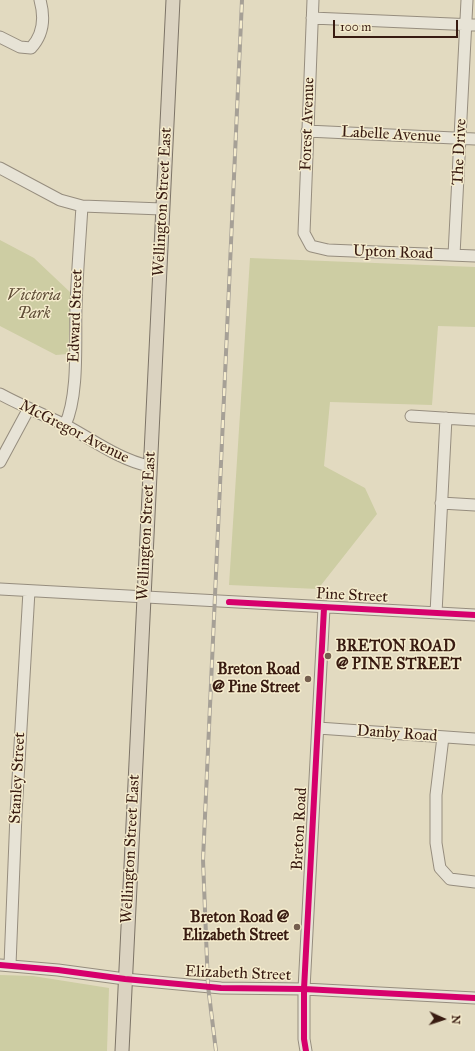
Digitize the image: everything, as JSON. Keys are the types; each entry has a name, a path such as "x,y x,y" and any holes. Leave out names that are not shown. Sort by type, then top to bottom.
{"main road":[{"name":"Wellington Street East","path":"122,1051 149,466 173,0"},
{"path":"115,1051 116,1044 122,1032"}],"street":[{"path":"0,37 20,47 31,48 37,41 42,28 44,13 40,0"},
{"name":"Forest Avenue","path":"311,246 304,233 313,0"},
{"name":"The Drive","path":"454,255 470,25 467,0"},
{"path":"312,18 470,25"},
{"name":"Labelle Avenue","path":"307,131 475,139"},
{"path":"0,168 60,200 82,206 162,209"},
{"name":"Edward Street","path":"65,425 70,414 74,376 76,306 82,206"},
{"name":"Upton Road","path":"311,246 328,250 475,256"},
{"name":"McGregor Avenue","path":"0,394 28,410 65,425 135,463 149,466"},
{"path":"0,462 28,410"},
{"path":"411,416 475,420"},
{"path":"436,613 446,418"},
{"path":"441,504 475,505"},
{"name":"Pine Street","path":"0,589 324,608 475,615"},
{"name":"Stanley Street","path":"5,965 29,591"},
{"name":"Breton Road","path":"306,1051 304,1039 304,989 324,608"},
{"name":"Danby Road","path":"318,728 475,739"},
{"path":"443,737 436,795 436,843 440,868 450,879 475,882"},
{"name":"Elizabeth Street","path":"5,965 125,979 221,988 304,989 475,998"}],"green space":[{"name":"Victoria Park","path":"0,240 34,258 71,293 68,354 56,355 0,326"},
{"path":"250,258 475,267 475,327 438,326 432,405 330,402 324,466 365,488 377,514 318,589 229,585"},
{"path":"0,975 33,976 109,988 107,1051 0,1051"}],"railway":[{"path":"216,1051 208,986 203,860 242,0"}],"cycle path":[{"path":"229,602 475,615"},
{"path":"306,1051 304,1039 304,989 324,608"},
{"path":"0,965 221,988 304,989 475,998"}],"place":[{"name":"BRETON ROAD @ PINE STREET","path":"328,656"},
{"name":"Breton Road @ Pine Street","path":"308,679"},
{"name":"Breton Road @ Elizabeth Street","path":"297,927"}]}
